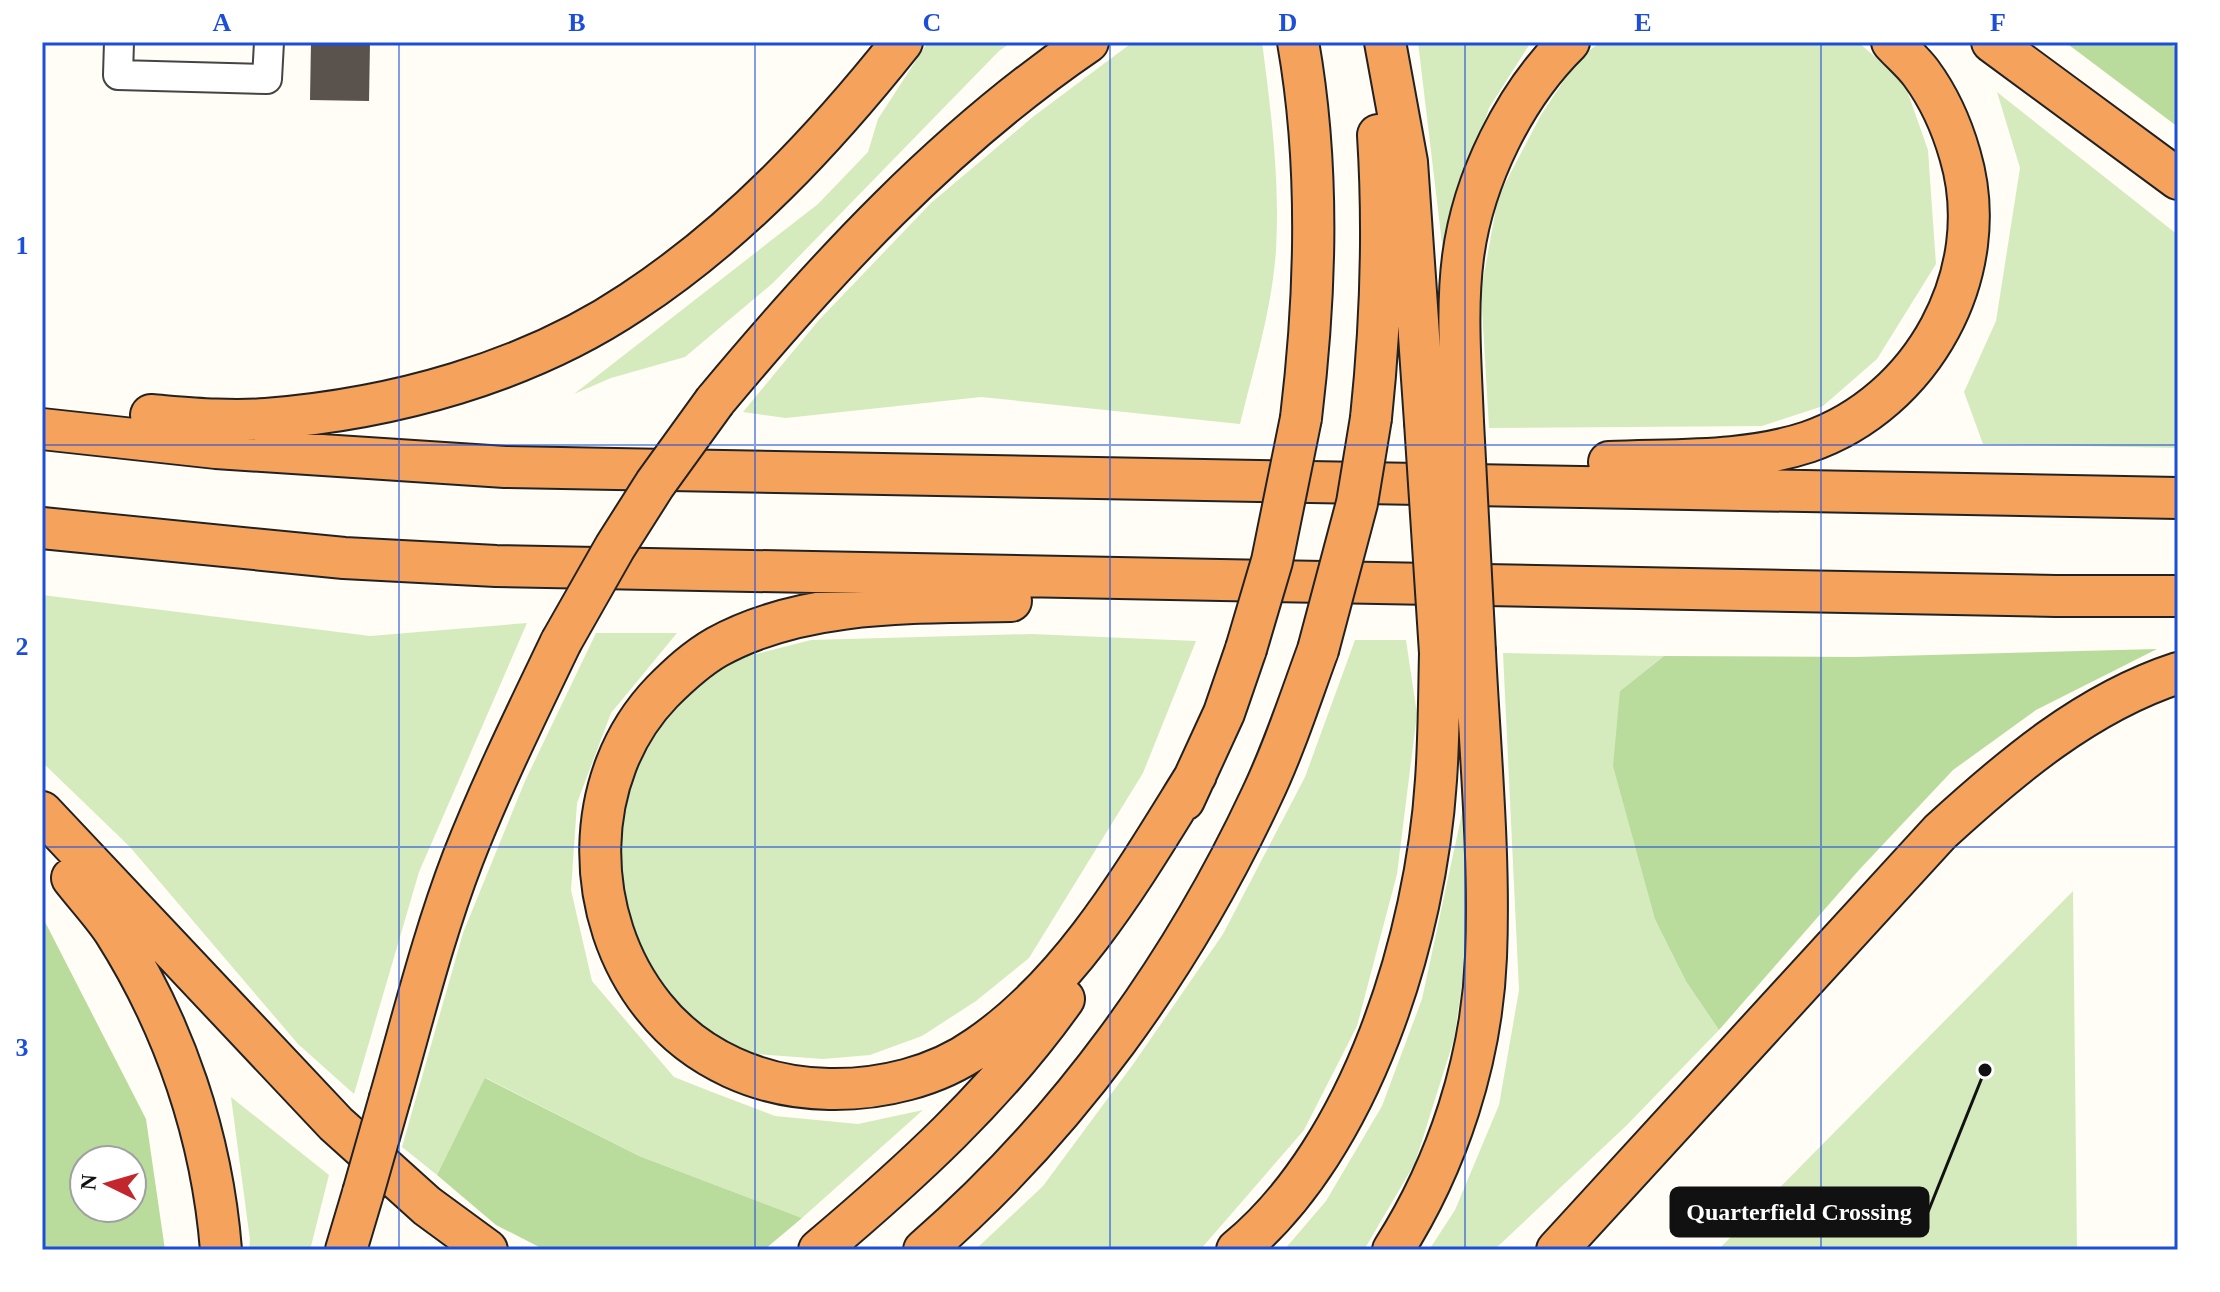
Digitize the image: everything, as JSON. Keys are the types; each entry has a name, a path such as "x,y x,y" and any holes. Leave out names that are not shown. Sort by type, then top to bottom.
{"highway":[{"path":"42,408 263,420 395,401 509,366 631,303 699,253 807,154 902,42"},
{"path":"346,1250 432,949 462,861 499,770 561,642 655,484 715,401 831,267 912,185 989,117 1088,42"},
{"path":"819,1250 939,1144 1057,1009 1150,869 1224,713 1272,561 1301,418 1310,338 1314,262 1309,128 1298,42"},
{"path":"924,1250 1050,1124 1118,1040 1169,965 1214,890 1262,796 1292,723 1318,650 1357,503 1371,418 1382,261 1377,119 1367,42"},
{"path":"1385,42 1407,162 1444,422 1458,652 1486,885 1486,958 1479,1027 1465,1089 1441,1158 1393,1250"},
{"path":"1444,422 1459,314 1463,255 1475,204 1493,156 1515,111 1544,67 1569,42"},
{"path":"1092,478 1696,459 1755,454 1807,442 1854,421 1897,388 1929,350 1955,300 1966,251 1968,202 1960,156 1940,106 1921,72 1892,42"},
{"path":"1995,44 2178,179"},
{"path":"42,429 216,448 505,467 2178,498"},
{"path":"42,528 344,558 496,566 2178,596"},
{"path":"1196,775 1126,887 1055,979 1018,1015 977,1048 932,1071 890,1085 850,1090 807,1089 763,1081 729,1067 691,1044 654,1008 629,970 610,921 599,873 601,826 610,778 627,739 651,704 683,671 717,647 764,627 812,615 873,606 1662,587"},
{"path":"1237,1250 1252,1238 1293,1191 1336,1129 1372,1057 1401,969 1423,880 1458,652"},
{"path":"1557,1250 1940,832 2000,777 2050,740 2105,706 2178,673"},
{"path":"42,812 336,1124 427,1206 487,1250"},
{"path":"42,841 113,930 159,1011 184,1073 206,1142 221,1250"}],"lane":[{"path":"119,42 118,75 267,79 269,42"}],"green space":[{"path":"928,42 1012,42 999,51 773,283 685,357 611,378 574,394 818,204 868,152 878,119"},
{"path":"1133,42 1262,42 1276,172 1276,250 1267,316 1240,424 981,397 786,418 743,412 819,320 931,203 1034,116"},
{"path":"1418,42 1531,42 1489,108 1443,252"},
{"path":"1601,42 1858,42 1904,82 1928,150 1936,264 1877,359 1823,406 1762,426 1489,428 1481,291 1498,197 1541,115 1579,58"},
{"path":"2065,42 2167,42 2178,49 2178,127"},
{"path":"1997,92 2178,235 2178,448 1983,444 1964,392 1996,321 2020,168"},
{"path":"42,595 370,636 527,623 419,872 354,1094 298,1044 130,847 42,762"},
{"path":"596,633 677,633 611,713 577,803 571,890 592,981 674,1077 712,1092 775,1116 858,1124 923,1110 802,1218 639,1156 486,1078 437,1175 402,1147 463,933 525,781"},
{"path":"1031,634 1196,641 1143,773 1029,958 976,1001 922,1036 870,1055 823,1059 756,1054 717,1039 683,1011 655,978 631,936 617,843 635,758 682,695 720,663 811,640"},
{"path":"1355,640 1406,640 1417,714 1397,874 1357,1026 1304,1130 1200,1250 975,1250 1043,1186 1134,1063 1223,934 1305,777"},
{"path":"2157,649 2036,710 1953,770 1859,870 1719,1030 1687,983 1655,919 1613,766 1620,691 1664,656 1855,657"},
{"path":"1503,653 1664,656 1620,691 1687,983 1719,1030 1626,1126 1494,1250 1429,1250 1455,1210 1499,1105 1519,990"},
{"path":"1467,790 1471,922 1454,1039 1415,1163 1364,1250 1284,1250 1326,1201 1382,1106 1422,999"},
{"path":"2073,891 2077,1250 1718,1250"},
{"path":"42,916 146,1119 165,1250 42,1250"},
{"path":"485,1078 639,1156 802,1218 764,1250 545,1250 496,1225 437,1175"},
{"path":"231,1097 329,1175 310,1250 249,1250"}],"building":[{"path":"311,42 370,42 369,101 310,100"}],"place":[{"name":"Quarterfield Crossing","path":"1985,1070"}]}
